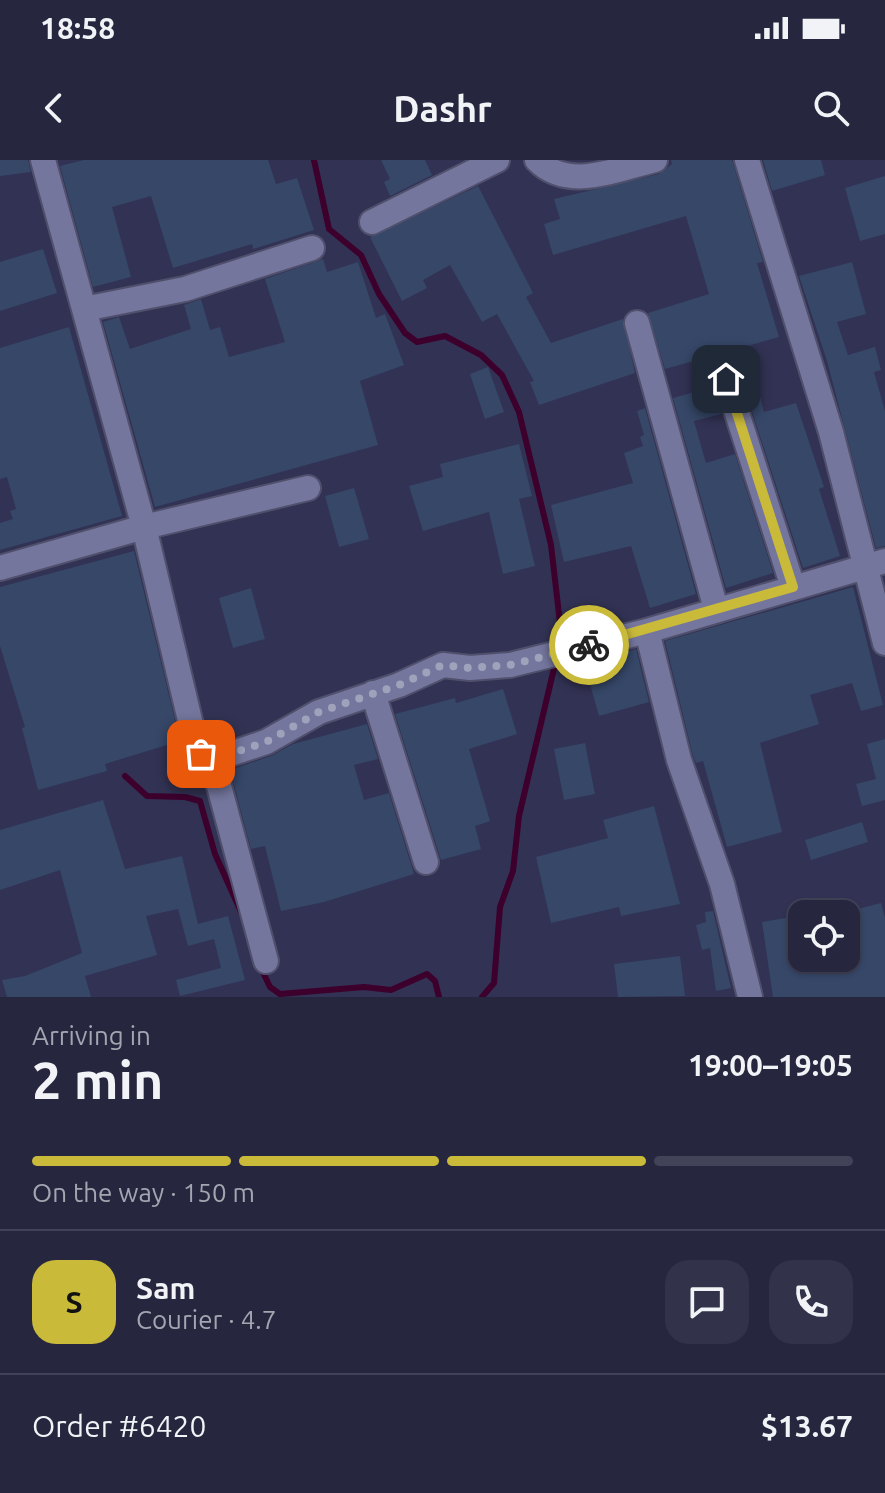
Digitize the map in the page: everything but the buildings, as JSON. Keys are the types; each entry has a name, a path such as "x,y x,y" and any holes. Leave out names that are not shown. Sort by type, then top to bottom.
{"street":[{"path":"43,160 144,527 193,733 201,754 212,760 266,961"},
{"path":"372,222 497,160"},
{"path":"537,160 549,172 564,177 598,174 655,160"},
{"path":"747,160 831,432 876,564 885,643"},
{"path":"84,309 185,289 312,248"},
{"path":"637,323 716,609"},
{"path":"726,379 793,587"},
{"path":"0,568 144,527 308,488"},
{"path":"212,760 266,742 301,720 443,665 470,668 510,665 647,631 876,564"},
{"path":"647,631 679,760 722,884 750,997"},
{"path":"373,693 426,862"}],"waterway":[{"path":"314,160 329,229 361,255 379,294 405,333 417,342 445,336 481,355 502,375 519,412 551,545 560,623 555,649"},
{"path":"482,997 494,983 500,907 513,871 519,816 556,660"},
{"path":"125,776 147,796 185,797 200,801 215,854 242,914"},
{"path":"260,966 270,987 280,994 364,987 391,990 427,974 435,981 439,997"}],"way so far":[{"path":"201,754 212,760 266,742 319,712 399,685 443,665 470,668 510,665 589,645"}],"route":[{"path":"589,645 793,587 726,379"}]}
